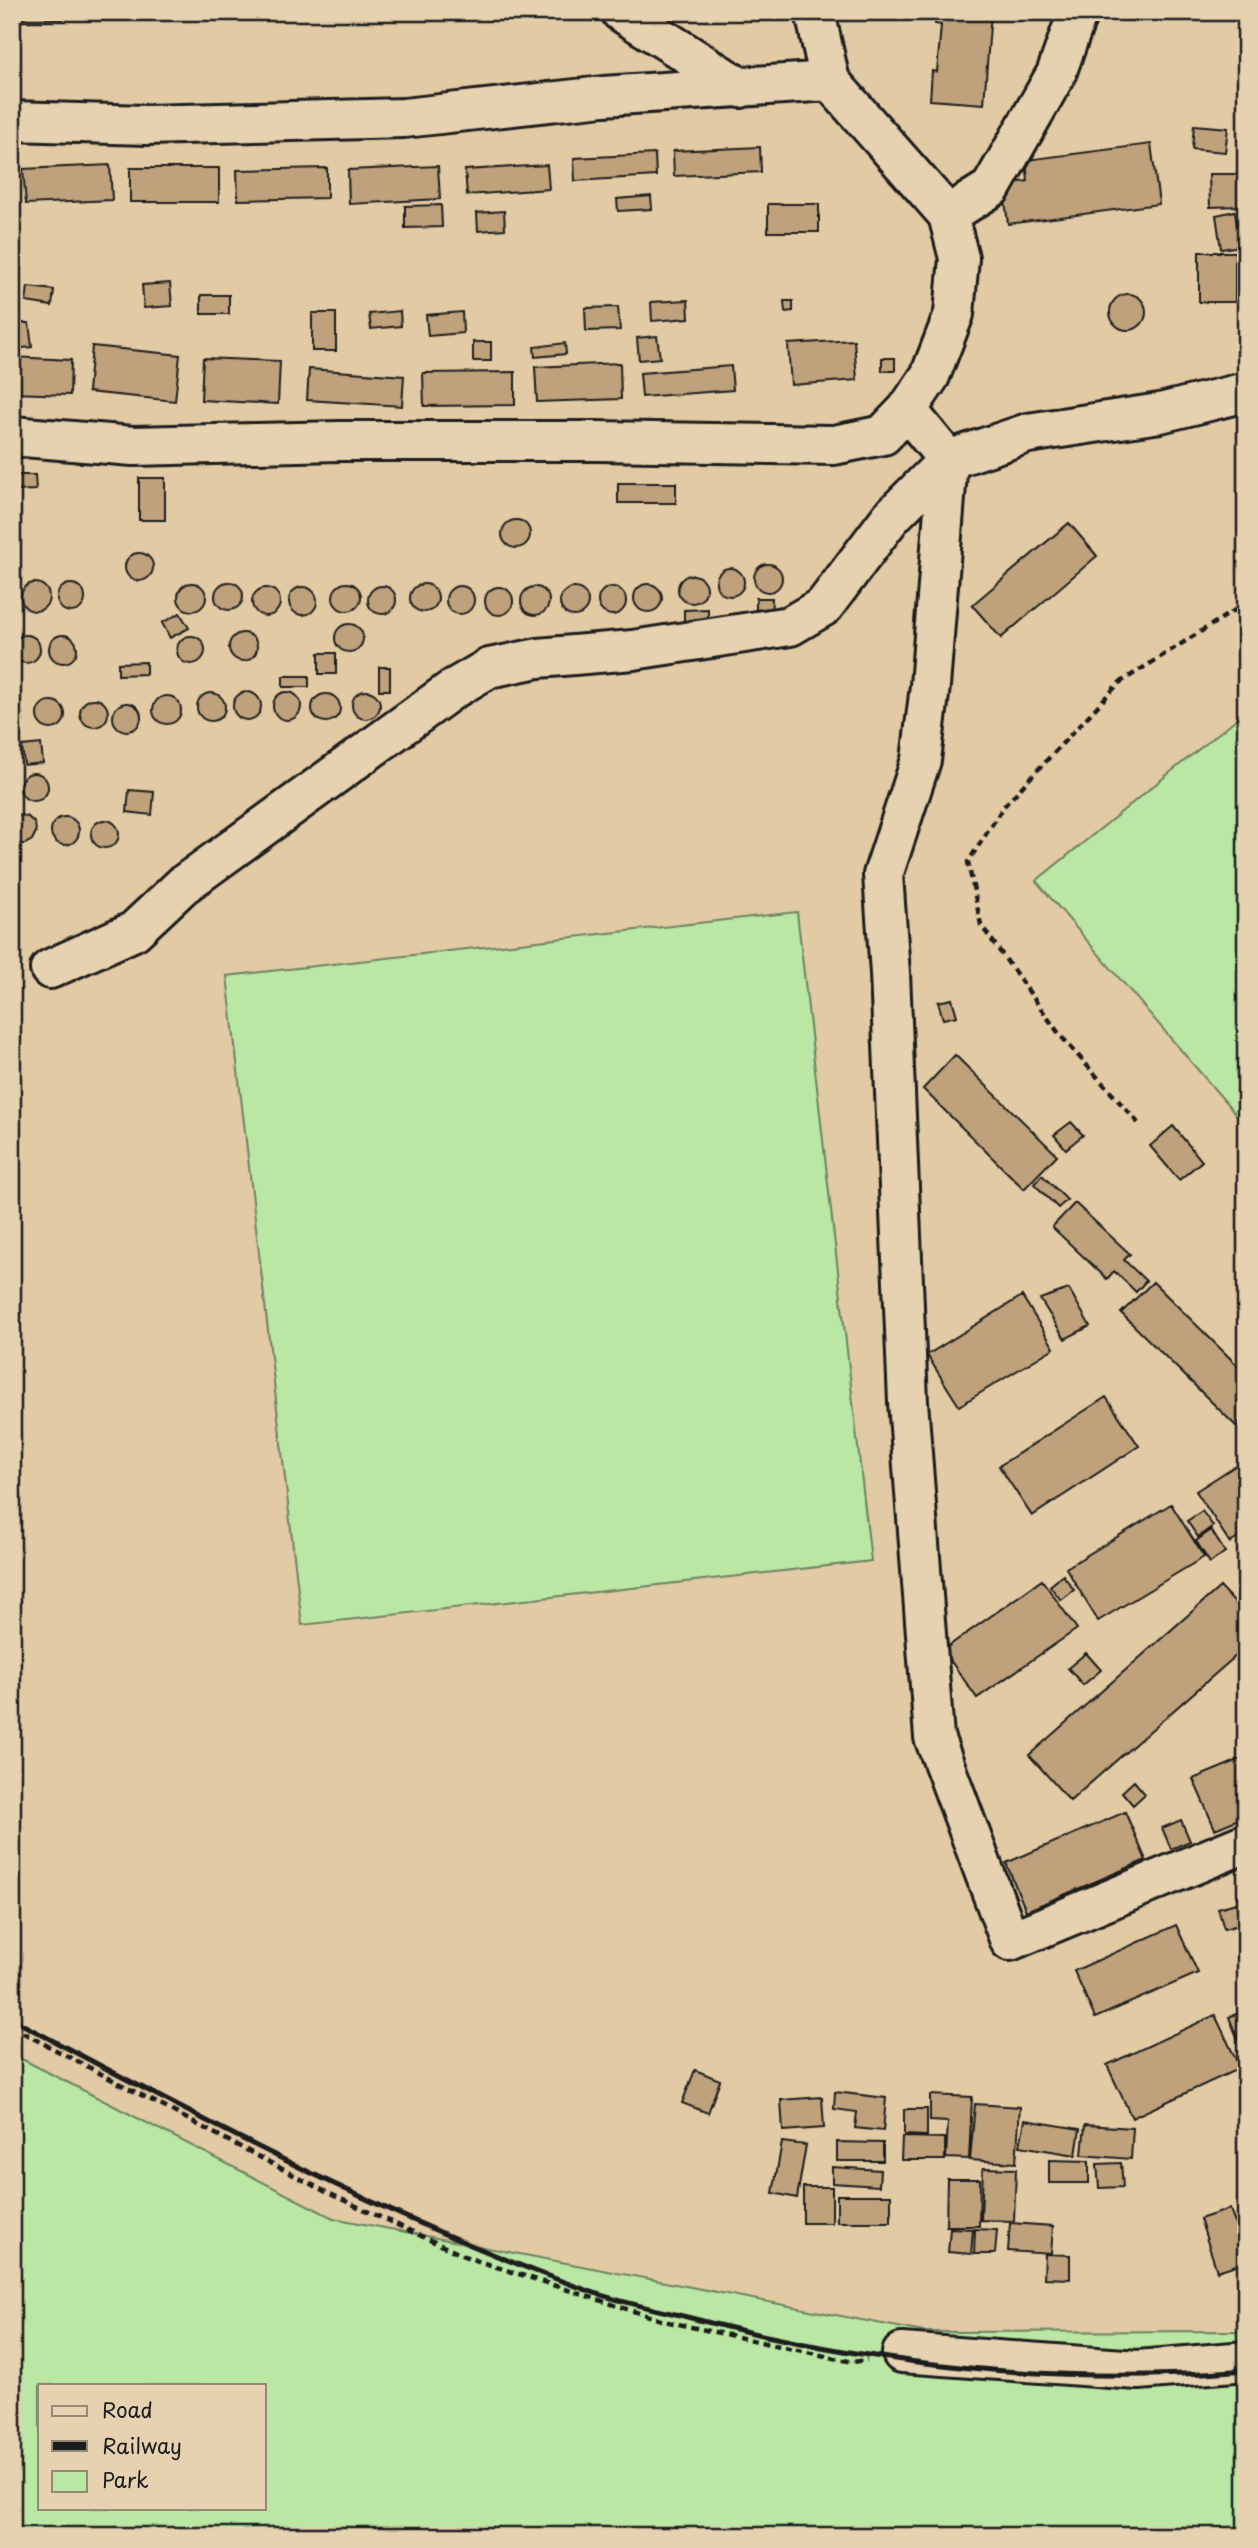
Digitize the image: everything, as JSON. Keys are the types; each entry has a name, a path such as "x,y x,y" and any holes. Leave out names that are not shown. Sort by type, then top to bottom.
{"street":[{"path":"621,12 741,88"},
{"path":"12,436 133,446 340,441 834,445 883,435 907,410 930,376 954,314 959,258 948,215 830,80 815,12"},
{"path":"948,215 991,188 1056,74 1078,12"},
{"path":"12,121 147,125 404,118 603,96 830,80"},
{"path":"50,969 134,931 183,885 453,689 489,668 538,658 633,650 790,626 824,606 891,517 948,460 1028,433 1160,413 1246,392"},
{"path":"907,410 948,460 930,686 921,760 883,875 890,973 908,1402 933,1737 1010,1941 1246,1843"},
{"path":"902,2353 1138,2370 1246,2361"}],"path":[{"path":"1138,1123 1060,1035 981,925 968,862 1004,806 1119,683 1246,603"},
{"path":"12,2026 326,2192 469,2258 664,2321 705,2330 853,2362 902,2353"}],"green space":[{"path":"1246,711 1246,1126 1036,881"},
{"path":"797,912 871,1561 302,1625 227,976"},
{"path":"12,2054 333,2218 924,2332 1246,2331 1246,2536 12,2536"}],"building":[{"path":"12,12 63,12 63,19 12,19"},
{"path":"97,12 174,12 174,17 97,17"},
{"path":"205,12 282,12 282,16 205,16"},
{"path":"318,12 401,12 401,15"},
{"path":"937,12 991,12 984,104 930,100 932,71 937,72 941,25 935,24"},
{"path":"1194,125 1228,128 1225,152 1192,149"},
{"path":"1151,144 1159,204 1008,224 1003,184 1028,181 1026,160"},
{"path":"760,147 761,172 674,176 673,151"},
{"path":"655,154 656,176 575,181 574,158"},
{"path":"110,165 112,200 26,204 23,169"},
{"path":"547,165 549,189 467,195 465,170"},
{"path":"438,166 440,199 349,204 348,170"},
{"path":"130,168 219,168 219,202 130,202"},
{"path":"327,168 327,198 238,200 237,170"},
{"path":"1209,174 1240,174 1240,206 1210,207"},
{"path":"651,196 652,209 618,211 617,199"},
{"path":"768,204 819,204 819,232 768,232"},
{"path":"441,205 442,227 405,228 405,206"},
{"path":"504,211 505,229 478,231 477,213"},
{"path":"1235,211 1240,246 1221,249 1216,215"},
{"path":"1199,252 1235,252 1235,302 1199,302"},
{"path":"170,283 172,306 144,308 142,285"},
{"path":"28,287 54,290 52,306 26,302"},
{"path":"1128,294 1140,300 1146,312 1140,324 1128,330 1116,324 1110,312 1116,300"},
{"path":"201,295 229,295 229,314 201,314"},
{"path":"688,300 689,318 652,321 651,302"},
{"path":"784,301 793,301 793,311 785,312"},
{"path":"618,307 620,330 586,331 585,308"},
{"path":"400,311 401,326 371,329 369,314"},
{"path":"462,312 463,333 428,336 426,315"},
{"path":"312,313 336,313 336,351 312,351"},
{"path":"12,323 29,323 32,347 12,349"},
{"path":"657,336 660,358 639,360 637,338"},
{"path":"854,340 857,380 791,385 788,344"},
{"path":"473,342 491,342 491,361 473,361"},
{"path":"565,343 566,354 535,357 534,347"},
{"path":"92,346 180,355 175,401 88,392"},
{"path":"12,357 71,360 70,395 12,393"},
{"path":"203,358 280,361 278,404 201,400"},
{"path":"882,358 895,358 895,371 882,371"},
{"path":"620,363 621,399 537,402 535,367"},
{"path":"731,366 733,390 642,397 640,373"},
{"path":"309,369 404,376 402,406 307,400"},
{"path":"515,372 515,405 424,406 423,373"},
{"path":"12,475 35,475 36,490 12,491"},
{"path":"139,478 165,478 165,520 139,520"},
{"path":"618,483 676,483 676,503 618,503"},
{"path":"516,520 526,524 530,534 526,544 516,548 506,544 502,534 506,524"},
{"path":"1069,523 1097,556 1001,638 972,605"},
{"path":"139,553 149,557 153,567 149,577 139,581 129,577 125,567 129,557"},
{"path":"768,564 778,568 782,578 778,588 768,592 758,588 754,578 758,568"},
{"path":"730,568 740,572 744,582 740,592 730,596 720,592 716,582 720,572"},
{"path":"692,575 702,579 706,589 702,599 692,603 682,599 678,589 682,579"},
{"path":"229,582 239,586 243,596 239,606 229,610 219,606 215,596 219,586"},
{"path":"35,583 45,587 49,597 45,607 35,611 25,607 21,597 25,587"},
{"path":"192,583 202,587 206,597 202,607 192,611 182,607 178,597 182,587"},
{"path":"347,583 357,587 361,597 357,607 347,611 337,607 333,597 337,587"},
{"path":"71,584 81,588 85,598 81,608 71,612 61,608 57,598 61,588"},
{"path":"424,584 434,588 438,598 434,608 424,612 414,608 410,598 414,588"},
{"path":"648,584 658,588 662,598 658,608 648,612 638,608 634,598 638,588"},
{"path":"382,586 392,590 396,600 392,610 382,614 372,610 368,600 372,590"},
{"path":"460,586 470,590 474,600 470,610 460,614 450,610 446,600 450,590"},
{"path":"303,587 313,591 317,601 313,611 303,615 293,611 289,601 293,591"},
{"path":"499,587 509,591 513,601 509,611 499,615 489,611 485,601 489,591"},
{"path":"535,587 545,591 549,601 545,611 535,615 525,611 521,601 525,591"},
{"path":"612,587 622,591 626,601 622,611 612,615 602,611 598,601 602,591"},
{"path":"266,588 276,592 280,602 276,612 266,616 256,612 252,602 256,592"},
{"path":"574,588 584,592 588,602 584,612 574,616 564,612 560,602 564,592"},
{"path":"756,598 772,598 771,619 756,619"},
{"path":"708,609 708,626 684,627 684,610"},
{"path":"180,613 189,628 170,638 162,623"},
{"path":"349,624 359,628 363,638 359,648 349,652 339,648 335,638 339,628"},
{"path":"243,633 253,637 257,647 253,657 243,661 233,657 229,647 233,637"},
{"path":"26,635 36,639 40,649 36,659 26,663 16,659 12,649 16,639"},
{"path":"63,635 73,639 77,649 73,659 63,663 53,659 49,649 53,639"},
{"path":"191,636 201,640 205,650 201,660 191,664 181,660 177,650 181,640"},
{"path":"319,653 336,653 336,674 319,674"},
{"path":"146,662 146,674 118,675 118,663"},
{"path":"379,667 390,667 390,690 379,690"},
{"path":"283,676 309,676 309,687 283,687"},
{"path":"366,691 376,695 380,705 376,715 366,719 356,715 352,705 356,695"},
{"path":"247,692 257,696 261,706 257,716 247,720 237,716 233,706 237,696"},
{"path":"287,692 297,696 301,706 297,716 287,720 277,716 273,706 277,696"},
{"path":"211,693 221,697 225,707 221,717 211,721 201,717 197,707 201,697"},
{"path":"326,694 336,698 340,708 336,718 326,722 316,718 312,708 316,698"},
{"path":"167,696 177,700 181,710 177,720 167,724 157,720 153,710 157,700"},
{"path":"94,699 104,703 108,713 104,723 94,727 84,723 80,713 84,703"},
{"path":"51,701 61,705 65,715 61,725 51,729 41,725 37,715 41,705"},
{"path":"127,703 137,707 141,717 137,727 127,731 117,727 113,717 117,707"},
{"path":"12,705 22,713 23,722 19,730 12,734"},
{"path":"41,744 43,763 24,765 22,746"},
{"path":"34,773 44,777 48,787 44,797 34,801 24,797 20,787 24,777"},
{"path":"129,790 154,792 152,815 127,812"},
{"path":"19,815 28,817 35,823 36,832 32,840 25,844 16,844 12,840 12,819"},
{"path":"65,817 75,821 79,831 75,841 65,845 55,841 51,831 55,821"},
{"path":"105,820 115,824 119,834 115,844 105,848 95,844 91,834 95,824"},
{"path":"952,999 957,1016 943,1019 938,1002"},
{"path":"955,1055 1057,1155 1024,1189 923,1089"},
{"path":"1071,1122 1083,1135 1066,1149 1054,1135"},
{"path":"1173,1126 1202,1161 1179,1180 1150,1146"},
{"path":"1042,1175 1067,1200 1058,1208 1034,1184"},
{"path":"1075,1203 1130,1254 1124,1260 1146,1281 1136,1292 1114,1271 1107,1279 1052,1227"},
{"path":"1153,1282 1246,1374 1246,1416 1236,1426 1121,1313"},
{"path":"1069,1289 1090,1326 1065,1339 1040,1299"},
{"path":"1022,1296 1054,1348 959,1406 927,1355"},
{"path":"1106,1397 1139,1446 1032,1516 999,1466"},
{"path":"1246,1459 1246,1533 1230,1543 1196,1491"},
{"path":"1171,1504 1204,1557 1098,1621 1066,1568"},
{"path":"1202,1511 1213,1526 1198,1537 1187,1521"},
{"path":"1211,1530 1225,1552 1210,1563 1196,1541"},
{"path":"1063,1575 1074,1590 1061,1600 1050,1586"},
{"path":"1042,1580 1077,1629 977,1698 943,1650"},
{"path":"1220,1587 1246,1615 1246,1647 1070,1801 1029,1755"},
{"path":"1086,1653 1101,1670 1083,1685 1068,1668"},
{"path":"1246,1757 1246,1816 1215,1829 1193,1779"},
{"path":"1134,1781 1145,1794 1133,1805 1122,1792"},
{"path":"1125,1812 1146,1860 1026,1911 1006,1863"},
{"path":"1181,1820 1190,1841 1171,1849 1162,1828"},
{"path":"1246,1890 1246,1918 1236,1895"},
{"path":"1236,1903 1242,1924 1224,1929 1218,1908"},
{"path":"1176,1925 1198,1973 1095,2018 1074,1971"},
{"path":"1246,2010 1246,2045 1241,2047 1229,2017"},
{"path":"1215,2015 1240,2068 1132,2118 1107,2065"},
{"path":"695,2070 720,2080 708,2113 682,2103"},
{"path":"835,2092 886,2098 883,2131 855,2128 857,2112 834,2109"},
{"path":"930,2095 972,2097 969,2159 946,2158 948,2122 930,2121"},
{"path":"822,2097 824,2128 783,2131 781,2100"},
{"path":"975,2104 1020,2107 1016,2163 970,2160"},
{"path":"904,2109 927,2109 927,2136 904,2135"},
{"path":"1025,2120 1080,2129 1076,2155 1020,2146"},
{"path":"1085,2125 1133,2128 1131,2159 1082,2155"},
{"path":"902,2137 945,2138 945,2160 901,2160"},
{"path":"782,2142 806,2145 797,2198 773,2193"},
{"path":"837,2142 883,2143 883,2161 837,2161"},
{"path":"1049,2160 1089,2161 1089,2183 1049,2183"},
{"path":"1121,2163 1123,2187 1099,2188 1097,2164"},
{"path":"832,2167 880,2170 879,2186 832,2183"},
{"path":"983,2168 1016,2169 1014,2221 981,2220"},
{"path":"947,2179 980,2179 979,2226 946,2226"},
{"path":"803,2187 832,2187 832,2223 803,2223"},
{"path":"837,2195 891,2195 891,2222 837,2222"},
{"path":"1246,2196 1246,2219 1238,2199"},
{"path":"1230,2209 1246,2254 1246,2262 1217,2271 1200,2219"},
{"path":"1010,2223 1053,2226 1051,2254 1008,2251"},
{"path":"950,2228 973,2229 971,2254 948,2252"},
{"path":"975,2229 997,2230 995,2254 974,2254"},
{"path":"1045,2254 1070,2255 1070,2279 1044,2278"}],"railway":[{"path":"12,2019 226,2131 370,2201 517,2264 616,2299 755,2334 894,2359 1035,2373 1106,2375 1246,2370"}]}
